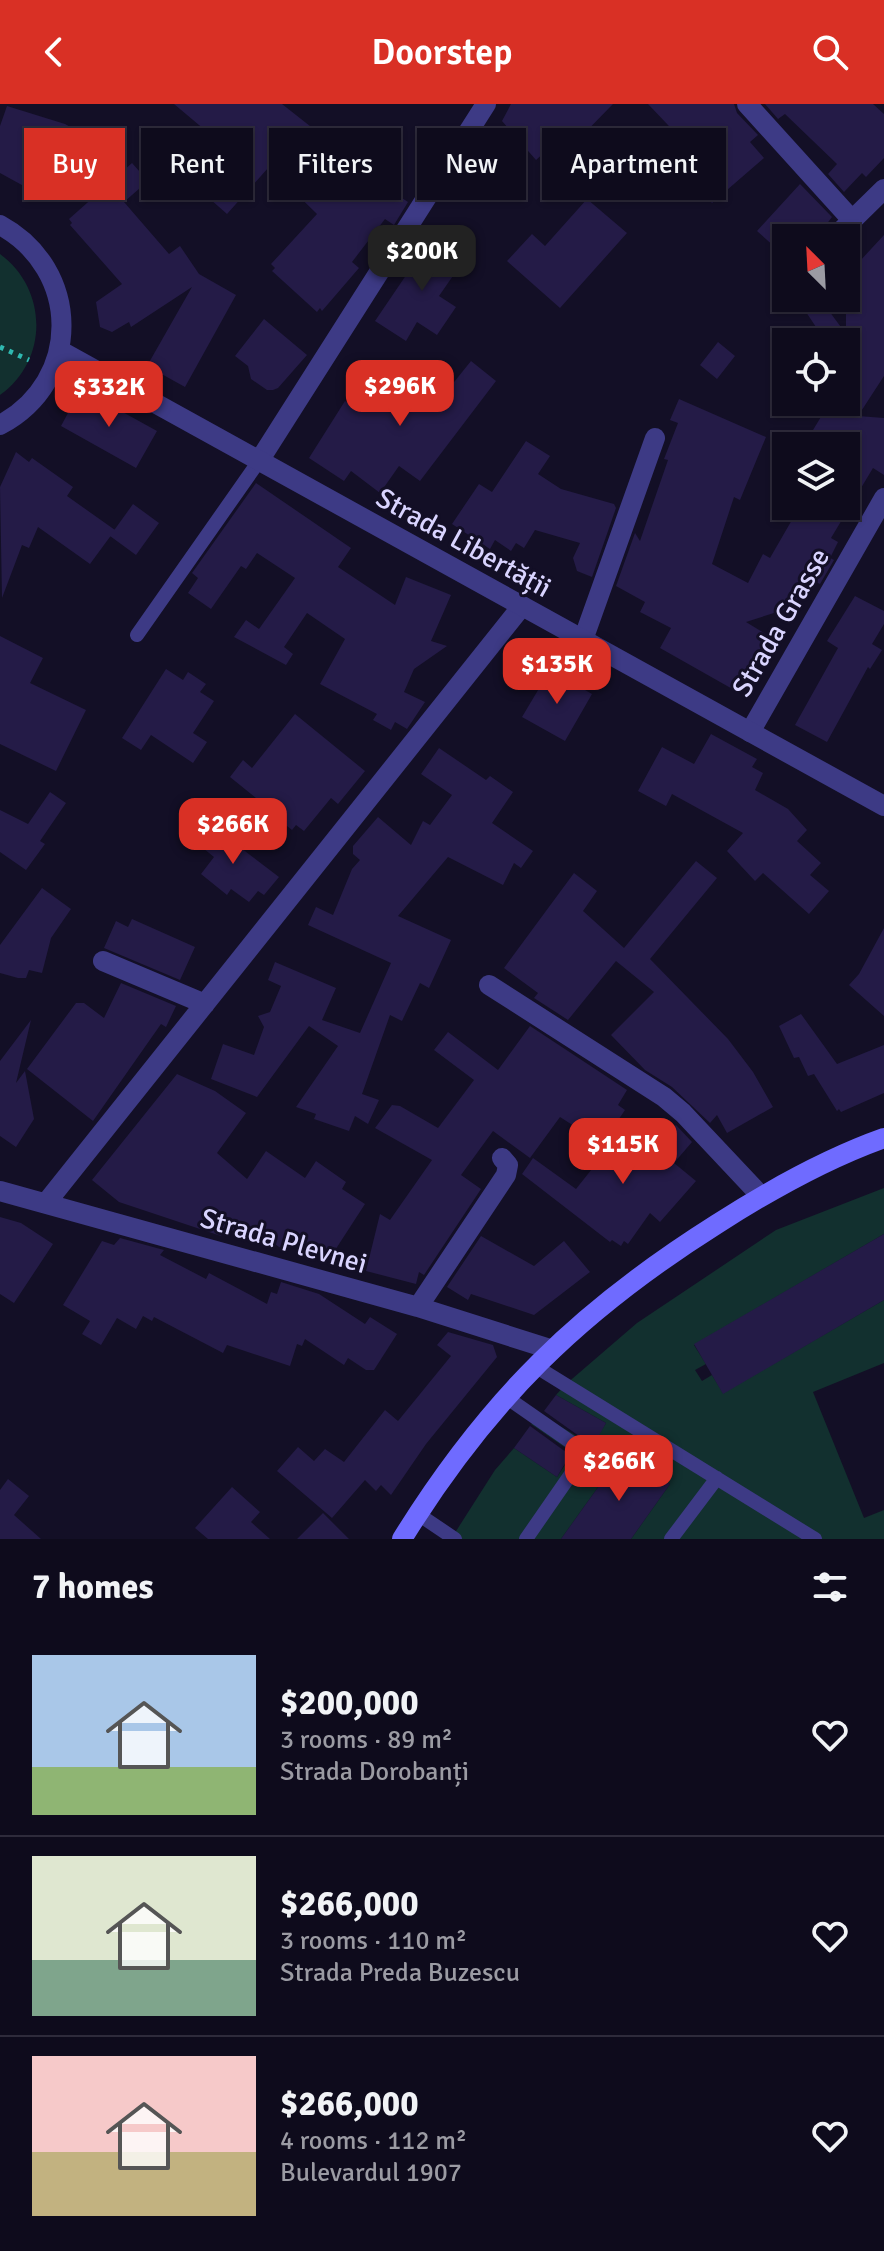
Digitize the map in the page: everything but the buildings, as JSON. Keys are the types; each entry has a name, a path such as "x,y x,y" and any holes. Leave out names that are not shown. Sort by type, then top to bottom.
{"main road":[{"path":"402,1539 477,1430 506,1397 550,1349 628,1283 761,1196 838,1155 884,1138"}],"street":[{"path":"259,461 486,104"},
{"path":"747,104 852,220"},
{"path":"848,224 884,189"},
{"path":"0,225 27,243 50,275 61,311 59,350 48,379 35,398 0,425"},
{"name":"Strada Libertății","path":"59,350 884,806"},
{"path":"583,640 655,438"},
{"name":"Strada Grasse","path":"750,732 884,498"},
{"path":"46,1203 522,606"},
{"path":"103,961 205,1004"},
{"path":"489,985 664,1097 694,1124 761,1196"},
{"path":"418,1307 506,1175 508,1165 502,1158"},
{"name":"Strada Plevnei","path":"0,1191 418,1307 550,1349"}],"lane":[{"path":"137,635 259,461"},
{"path":"535,1366 815,1539"},
{"path":"506,1397 575,1445 580,1452 580,1461 526,1539"},
{"path":"671,1539 717,1478"},
{"path":"418,1514 455,1539"}],"path":[{"path":"0,347 29,360"}],"green space":[{"path":"0,254 16,269 27,286 34,305 36,324 34,344 27,363 16,380 0,395"},
{"path":"884,1188 884,1234 694,1345 706,1364 695,1370 702,1381 712,1375 723,1393 884,1300 884,1363 813,1392 864,1518 884,1510 884,1539 631,1539 670,1484 624,1451 561,1539 451,1539 495,1470 514,1448 557,1477 573,1453 531,1424 541,1415 592,1445 606,1423 556,1395 637,1323 776,1230"}]}
